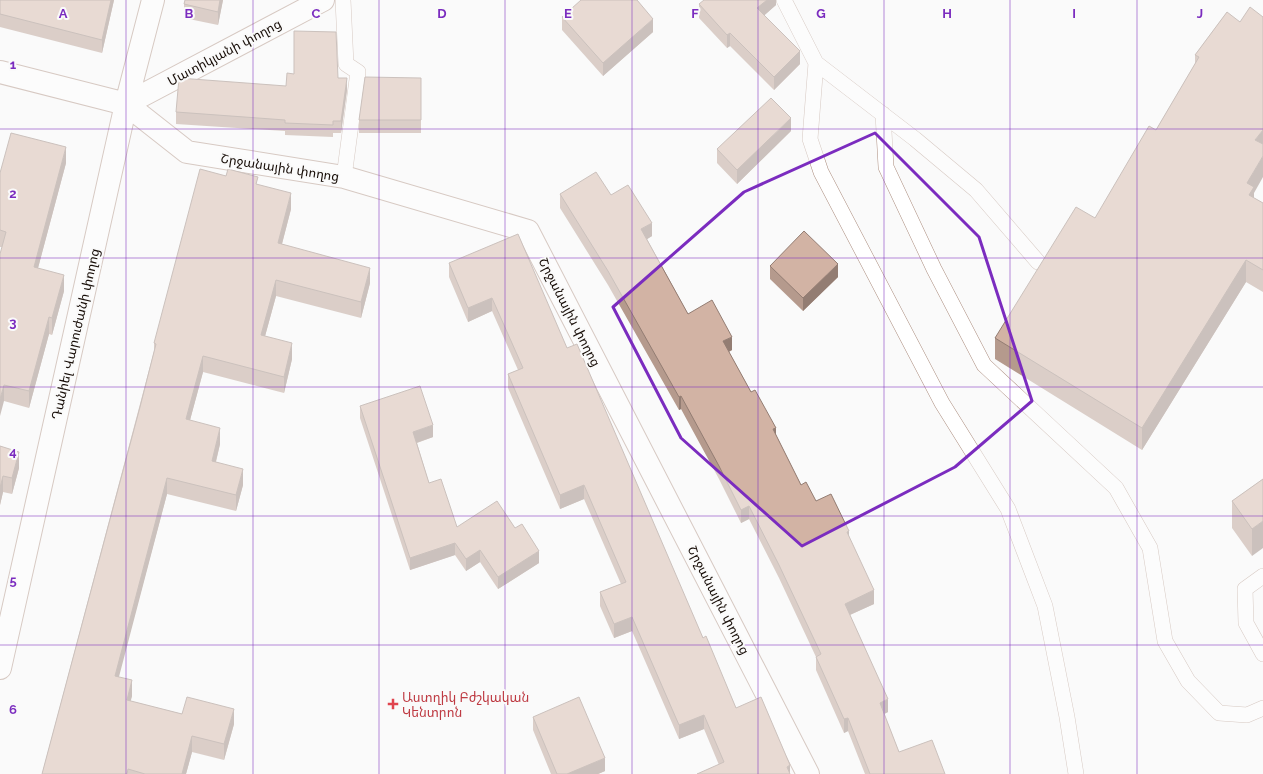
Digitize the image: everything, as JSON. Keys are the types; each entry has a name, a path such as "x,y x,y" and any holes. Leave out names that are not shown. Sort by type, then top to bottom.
{"street":[{"name":"Դանիել Վարուժանի փողոց","path":"0,668 126,104 153,0"},
{"name":"Մատիկյանի փողոց","path":"126,104 323,0"},
{"path":"0,72 126,104"},
{"name":"Շրջանային փողոց","path":"126,104 187,152 344,178 528,231 808,774"}],"lane":[{"path":"343,0 346,64 358,72 344,178"},
{"path":"784,0 816,63 915,138 976,190 1038,262"},
{"path":"816,63 810,138 821,172 942,403 1008,509 1045,606 1067,717 1076,774"},
{"path":"883,114 886,167 934,269 984,365 1116,488 1150,548 1165,642 1188,681 1219,713 1247,715 1263,708"},
{"path":"1263,576 1245,589 1246,623 1263,654"}],"highlighted area":[{"path":"875,133 979,237 1032,401 955,467 802,546 681,438 613,307 744,192"}],"building":[{"path":"0,0 111,0 102,40 0,14"},
{"path":"185,0 220,0 218,12 184,4"},
{"path":"581,0 637,0 653,19 603,63 562,17"},
{"path":"704,0 767,0 757,8 800,51 774,77 730,33 727,35 699,4"},
{"path":"1250,7 1263,17 1263,130 1255,140 1263,144 1263,156 1247,183 1254,187 1249,195 1263,203 1263,270 1246,260 1142,428 995,338 1076,207 1095,218 1149,126 1156,130 1199,57 1195,55 1227,12 1240,22"},
{"path":"294,31 336,32 338,78 347,78 341,121 333,121 333,125 285,123 285,120 176,112 179,78 286,86 287,73 294,74"},
{"path":"365,77 421,78 421,120 359,120"},
{"path":"771,98 791,118 737,170 717,149"},
{"path":"11,133 66,147 34,267 64,275 52,318 49,317 29,391 4,385 0,399 0,254 6,232 0,230 0,173"},
{"path":"200,169 226,176 228,169 258,177 256,184 291,193 278,243 370,268 361,302 276,280 261,335 292,343 284,377 203,356 186,419 220,428 212,461 243,469 236,495 167,478 115,676 132,680 127,700 182,714 187,697 234,709 224,744 192,736 182,774 145,774 128,769 127,774 42,774 140,407 156,344 154,343"},
{"path":"596,172 611,195 628,185 652,223 641,229 688,314 712,300 732,337 723,341 751,392 755,390 776,428 773,429 801,485 806,482 816,501 831,494 849,531 847,532 874,590 845,604 888,699 880,703 899,752 932,740 945,774 870,774 848,718 844,719 816,657 821,654 749,506 741,510 681,396 679,397 608,271 560,194"},
{"path":"804,231 838,264 803,298 770,266"},
{"path":"518,234 567,348 577,344 703,638 706,636 736,708 761,697 790,765 787,767 790,774 697,774 724,762 704,715 679,725 632,617 614,624 600,592 626,582 584,485 560,495 508,374 523,368 492,298 468,308 449,263"},
{"path":"420,386 433,425 413,432 429,483 441,479 457,527 497,501 515,528 522,524 539,551 498,577 480,550 466,559 455,543 410,558 360,406"},
{"path":"0,446 19,452 12,478 3,476 0,488"},
{"path":"1263,479 1263,521 1252,529 1232,501"},
{"path":"579,697 605,758 567,774 557,774 533,717"}],"place":[{"name":"Աստղիկ Բժշկական Կենտրոն","path":"393,704"}]}
